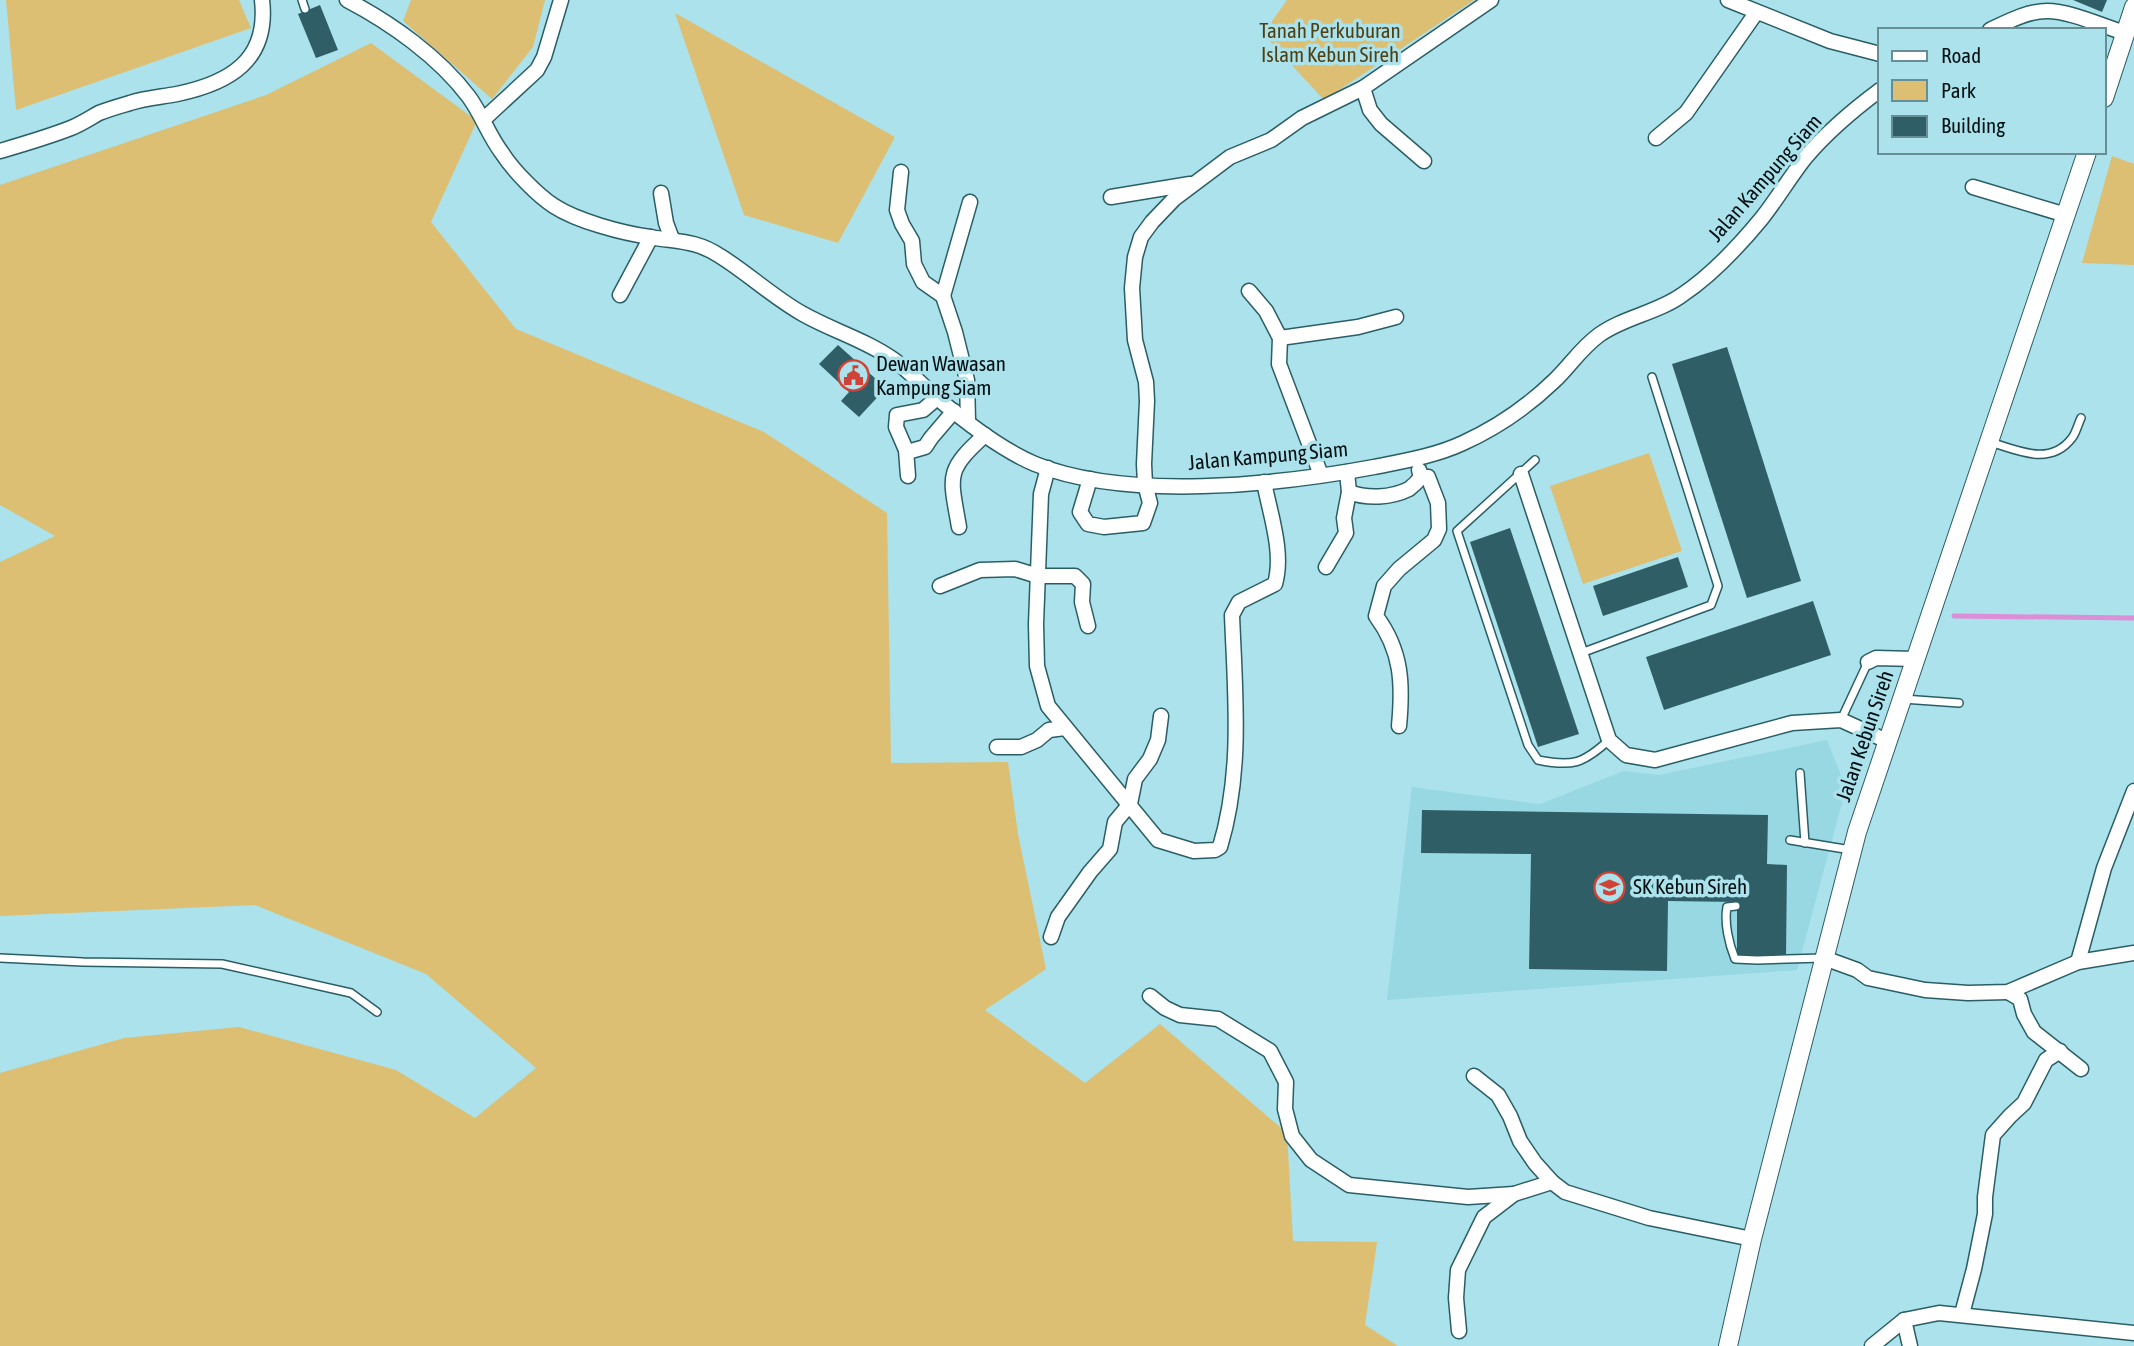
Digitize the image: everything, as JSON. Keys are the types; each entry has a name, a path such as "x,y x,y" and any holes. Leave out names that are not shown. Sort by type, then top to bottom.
{"street":[{"path":"0,151 74,127 100,113 137,100 202,87 235,71 248,60 261,38 262,0"},
{"name":"Jalan Kampung Siam","path":"347,0 366,10 429,56 468,95 502,154 554,206 592,223 651,237 684,240 723,257 806,316 891,357 937,398 985,435 1034,463 1090,479 1145,484 1217,485 1321,475 1417,458 1461,444 1509,417 1559,377 1579,351 1602,333 1681,296 1737,246 1824,137 1878,92"},
{"path":"484,119 537,70 544,57 561,0"},
{"path":"1090,479 1080,512 1088,524 1104,527 1143,523 1150,503 1145,484 1144,428 1147,401 1146,382 1135,340 1132,288 1135,257 1141,237 1152,222 1192,184 1230,157 1271,141 1302,118 1363,88 1491,0"},
{"path":"1728,0 1830,41 1878,53"},
{"path":"1999,28 2045,5 2125,33"},
{"path":"2106,92 2134,7"},
{"path":"1656,138 1686,113 1756,13"},
{"path":"1363,88 1370,110 1381,124 1424,161"},
{"name":"Jalan Kebun Sireh","path":"1728,1346 1752,1240 1852,850 2086,154"},
{"path":"901,172 897,210 912,241 914,264 923,282 943,296"},
{"path":"1111,197 1192,184"},
{"path":"1973,187 2066,215"},
{"path":"661,193 666,223 672,239"},
{"path":"968,421 965,363 943,296 970,202"},
{"path":"620,295 651,237"},
{"path":"1250,291 1266,311 1280,338 1279,364 1321,475"},
{"path":"1280,338 1358,327 1396,317"},
{"path":"908,476 906,450 896,427 897,415 923,410 937,398"},
{"path":"906,450 925,447 954,411"},
{"path":"959,527 952,488 955,466 985,435"},
{"path":"1417,458 1421,477"},
{"path":"1048,468 1041,494 1036,625 1037,666 1048,706 1158,841 1194,850 1214,850 1220,847 1228,814 1237,742 1232,615 1239,602 1275,584 1278,572 1278,553 1264,482"},
{"path":"1326,567 1346,533 1344,518 1349,492 1347,471"},
{"path":"1521,474 1609,740 1626,755 1655,760 1792,723 1841,720 1887,741"},
{"path":"1349,492 1363,498 1385,495 1410,488 1421,477 1428,477 1438,503 1439,529 1434,540 1399,569 1384,586 1376,616 1389,633 1397,659 1402,691 1399,726"},
{"path":"940,586 980,570 1015,569 1038,576 1075,576 1083,584 1082,603 1088,626"},
{"path":"1868,662 1876,658 1915,659"},
{"path":"1051,937 1058,917 1110,849 1115,821 1130,804 1135,779 1150,759 1158,740 1161,716"},
{"path":"997,747 1021,747 1037,740 1049,730 1065,728"},
{"path":"2078,962 2104,868 2134,791"},
{"path":"1824,958 1857,970 1868,978 1925,990 1968,993 2008,992 2078,962 2134,953"},
{"path":"2008,992 2020,999 2024,1014 2035,1032 2081,1069"},
{"path":"1150,996 1165,1009 1181,1016 1218,1019 1270,1051 1286,1082 1285,1110 1292,1136 1311,1160 1349,1185 1468,1197 1514,1195 1552,1182"},
{"path":"1962,1314 1984,1214 1993,1135 2024,1103 2046,1060 2060,1051"},
{"path":"1474,1076 1498,1095 1510,1115 1520,1141 1552,1182 1565,1192 1649,1218 1752,1240"},
{"path":"1459,1331 1456,1298 1458,1270 1484,1217 1514,1195"},
{"path":"1872,1346 1905,1320 1939,1312 2134,1333"},
{"path":"1905,1320 1910,1346"}],"lane":[{"path":"302,0 305,9"},
{"path":"1580,654 1711,605 1718,586 1652,377"},
{"path":"1989,442 2040,456 2058,449 2072,439 2081,418"},
{"path":"1535,460 1457,531 1528,745 1538,760 1564,765 1592,755 1609,740"},
{"path":"1841,720 1868,662"},
{"path":"1902,699 1959,703"},
{"path":"1800,773 1804,843"},
{"path":"1790,840 1852,850"},
{"path":"1736,906 1727,907 1725,916 1735,959 1824,958"},
{"path":"0,958 222,964 351,993 377,1012"}],"shaded area":[{"name":"SK Kebun Sireh","path":"1827,740 1846,788 1797,970 1387,1000 1412,787 1540,804 1624,771 1659,775"}],"green space":[{"path":"6,0 239,0 251,28 16,110"},
{"path":"411,0 545,0 533,47 492,99 403,21"},
{"name":"Tanah Perkuburan Islam Kebun Sireh","path":"1287,0 1474,0 1324,100 1263,34"},
{"path":"675,13 895,137 838,243 744,215"},
{"path":"371,43 477,121 431,222 516,329 764,432 887,513 891,763 1008,762 1018,834 1046,969 985,1010 1085,1083 1160,1024 1287,1133 1293,1241 1377,1242 1365,1325 1398,1346 0,1346 0,1073 124,1038 239,1027 396,1070 475,1118 536,1068 426,974 255,905 0,916 0,562 55,536 0,505 0,185 266,95"},
{"path":"2112,156 2134,164 2134,265 2082,263"},
{"path":"1649,453 1682,551 1583,584 1550,486"}],"building":[{"path":"2073,0 2107,0 2102,12"},
{"path":"320,5 338,50 316,58 298,14"},
{"name":"Dewan Wawasan Kampung Siam","path":"838,345 886,388 859,417 841,401 849,392 819,364"},
{"path":"1727,347 1801,581 1747,598 1672,364"},
{"path":"1510,528 1579,734 1538,747 1470,542"},
{"path":"1678,557 1688,587 1603,616 1593,586"},
{"path":"1813,601 1831,655 1664,710 1646,657"},
{"path":"1422,810 1768,815 1767,864 1787,865 1786,956 1737,955 1737,902 1668,901 1667,971 1529,969 1531,854 1421,853"}],"waterway":[{"path":"1954,616 2134,618"}],"place":[{"name":"Dewan Wawasan Kampung Siam","path":"853,376"},
{"name":"SK Kebun Sireh","path":"1610,887"}]}
